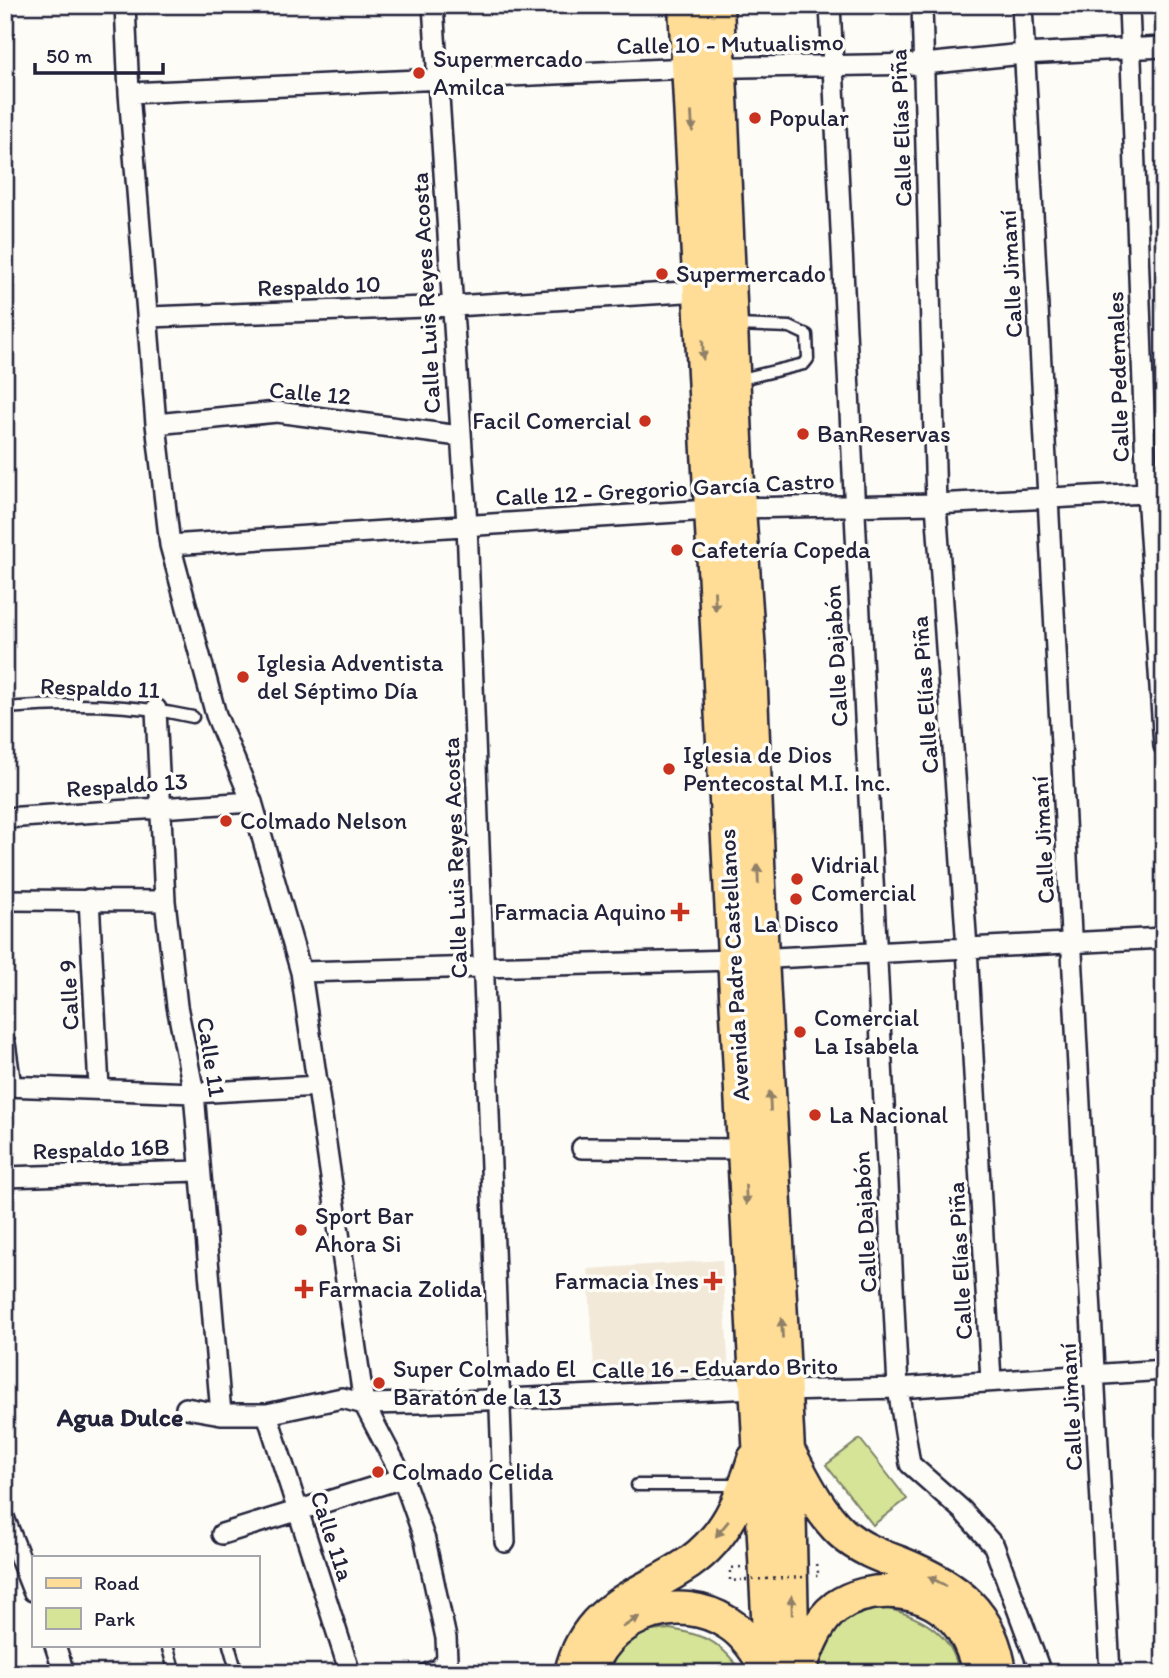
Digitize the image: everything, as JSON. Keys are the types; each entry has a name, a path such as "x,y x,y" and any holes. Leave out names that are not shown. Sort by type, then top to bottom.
{"main road":[{"name":"Avenida Padre Castellanos","path":"685,5 701,290 724,509 750,667 744,1149 755,1388 774,1448 796,1673"},
{"name":"Avenida Padre Castellanos","path":"717,5 733,380 724,509"},
{"name":"Avenida Padre Castellanos","path":"748,959 785,1391 774,1448 770,1673"},
{"path":"570,1673 574,1658 602,1614 625,1597 690,1562 726,1527 746,1486 774,1448 840,1531 866,1550 946,1585 972,1606 991,1633 1000,1673"},
{"path":"796,1673 809,1643 835,1608 864,1593 895,1592 926,1600 951,1615 974,1651 980,1673"},
{"path":"589,1673 599,1648 631,1619 654,1611 681,1609 707,1613 729,1623 749,1642 770,1673"}],"street":[{"path":"125,5 128,93 156,424 170,545 216,715 252,803 301,972 364,1404 403,1478 425,1540 446,1638 447,1660 437,1669"},
{"name":"Calle Luis Reyes Acosta","path":"433,5 454,306 459,436 467,524 502,1399 505,1542"},
{"name":"Calle Dajabón","path":"830,5 898,1388 910,1464 962,1510 994,1546 1041,1673"},
{"name":"Calle Elías Piña","path":"922,5 936,504 967,948 991,1381"},
{"name":"Calle Jimaní","path":"1022,5 1074,943 1093,1375 1110,1673"},
{"name":"Calle Pedernales","path":"1129,5 1155,493 1164,746"},
{"name":"Calle 10 - Mutualismo","path":"128,93 689,68 924,64 1023,54 1164,47"},
{"name":"Respaldo 10","path":"149,317 454,306 701,290"},
{"name":"Calle 12","path":"156,424 277,412 459,436"},
{"name":"Calle 12 - Gregorio García Castro","path":"170,545 724,509 936,504 1155,493"},
{"name":"Calle 11","path":"156,709 164,901 177,1006 194,1093 198,1171 220,1414"},
{"name":"Respaldo 13","path":"5,818 252,803"},
{"name":"Calle 9","path":"89,899 99,1088"},
{"path":"5,900 164,901"},
{"path":"301,972 748,959 1164,938"},
{"path":"5,1043 8,1086 194,1093 319,1086"},
{"path":"582,1148 744,1149"},
{"name":"Respaldo 16B","path":"5,1177 198,1171"},
{"name":"Calle 16 - Eduardo Brito","path":"186,1408 220,1414 267,1415 342,1398 364,1404 755,1388 785,1391 898,1388 1164,1370"},
{"name":"Calle 11a","path":"267,1415 350,1673"},
{"path":"222,1534 403,1478"},
{"path":"5,1520 32,1588"},
{"path":"55,1646 64,1673"}],"lane":[{"path":"731,325 790,327 807,335 808,347 808,359 804,364 733,380"},
{"name":"Respaldo 11","path":"5,708 88,704 156,709 192,717"},
{"path":"637,1485 746,1486"},
{"path":"167,1646 175,1673"},
{"path":"229,1646 237,1673"}],"path":[{"path":"745,1580 805,1577"}],"shaded area":[{"path":"722,1260 729,1374 595,1383 588,1269"}],"green space":[{"path":"860,1439 907,1499 873,1525 826,1465"},
{"path":"886,1608 923,1622 942,1637 956,1659 959,1673 808,1673 835,1626 854,1615"},
{"path":"670,1629 694,1634 712,1642 727,1654 743,1673 605,1673 630,1639 646,1632"}],"place":[{"name":"Supermercado Amilca","path":"419,73"},
{"name":"Popular","path":"755,118"},
{"name":"Supermercado","path":"662,274"},
{"name":"Facil Comercial","path":"645,421"},
{"name":"BanReservas","path":"803,434"},
{"name":"Cafetería Copeda","path":"677,550"},
{"name":"Iglesia Adventista del Séptimo Día","path":"243,677"},
{"name":"Iglesia de Dios Pentecostal M.I. Inc.","path":"669,769"},
{"name":"Colmado Nelson","path":"226,821"},
{"name":"Vidrial Comercial","path":"797,879"},
{"name":"La Disco","path":"796,899"},
{"name":"Farmacia Aquino","path":"680,912"},
{"name":"Comercial La Isabela","path":"800,1032"},
{"name":"La Nacional","path":"815,1115"},
{"name":"Sport Bar Ahora Si","path":"301,1230"},
{"name":"Farmacia Ines","path":"713,1281"},
{"name":"Farmacia Zolida","path":"304,1289"},
{"name":"Super Colmado El Baratón de la 13","path":"379,1383"},
{"name":"Colmado Celida","path":"378,1472"}],"district":[{"name":"Agua Dulce","path":"120,1417"}]}
